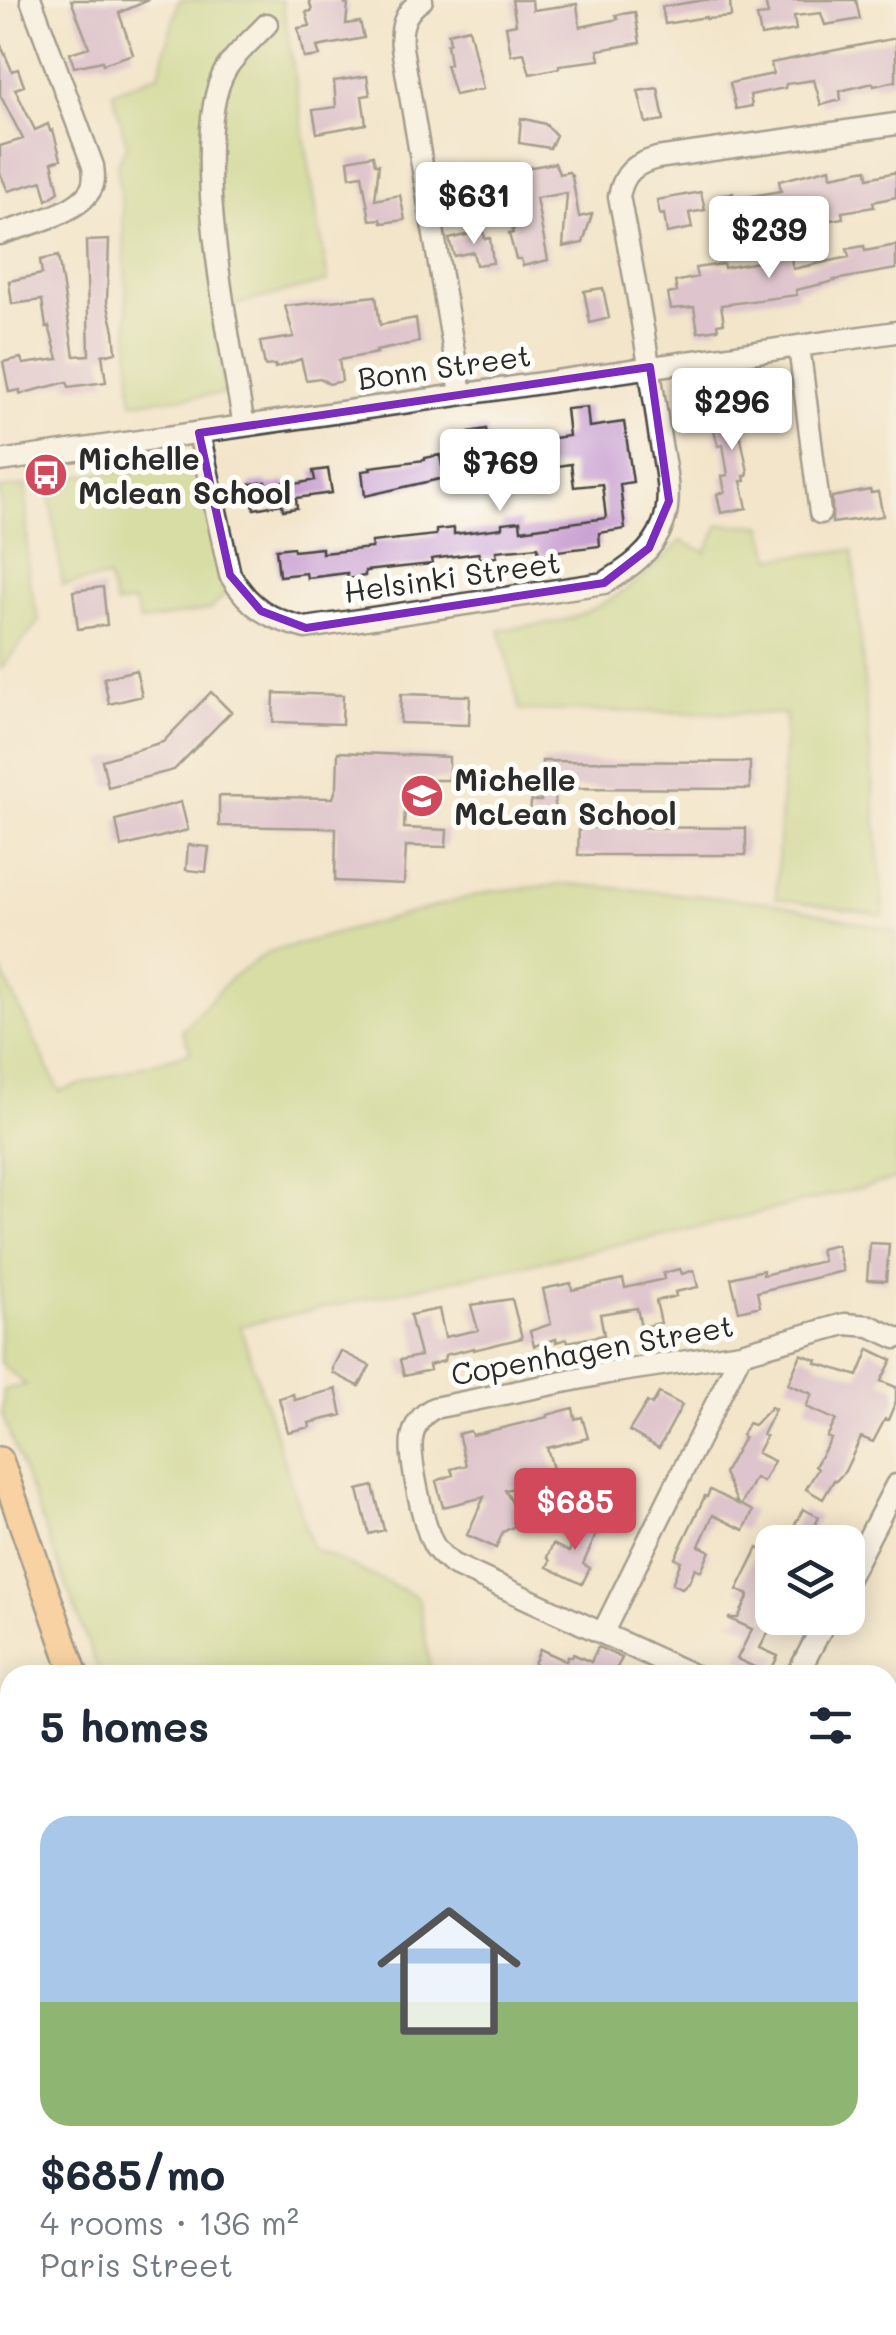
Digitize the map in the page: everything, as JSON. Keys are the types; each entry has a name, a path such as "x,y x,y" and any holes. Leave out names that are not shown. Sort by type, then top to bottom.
{"main road":[{"path":"0,1460 71,1665"},
{"path":"0,1494 55,1665"}],"street":[{"path":"0,234 76,204 90,192 95,179 30,0"},
{"path":"418,1 402,24 402,48 461,393"},
{"path":"244,426 218,264 211,135 226,69 267,24"},
{"name":"Helsinki Street","path":"199,433 230,575 242,595 280,621 306,628 604,584 629,568 649,548 663,524 669,501 619,196 628,171 657,158 896,124"},
{"name":"Bonn Street","path":"0,461 896,332"},
{"path":"799,346 820,513"},
{"name":"Copenhagen Street","path":"672,1665 452,1564 436,1550 425,1521 412,1453 412,1438 424,1413 608,1373 741,1354 845,1324 870,1326 896,1338"},
{"path":"603,1632 741,1354"},
{"path":"865,1545 896,1485"},
{"path":"802,1665 818,1635"}],"highlighted area":[{"path":"650,367 669,501 649,548 604,583 306,628 261,611 230,575 199,433"}],"green space":[{"path":"179,0 282,0 328,281 213,314 225,394 132,402 117,164 127,146 113,92 159,74"},
{"path":"164,454 188,463 198,476 224,595 211,609 140,622 134,602 116,605 108,578 63,585 48,480 136,469 137,460"},
{"path":"26,486 28,576 39,621 0,670 0,489"},
{"path":"719,525 762,525 772,558 853,550 884,916 776,898 786,714 520,710 500,630 554,623 587,612 631,586 681,541 706,552"},
{"path":"570,884 767,902 896,931 896,1179 714,1224 240,1326 312,1548 418,1597 430,1665 96,1665 2,1414 4,1390 26,1385 0,1363 0,968 59,1091 191,1052 182,1030 231,978 269,952 492,891"}],"building":[{"path":"71,0 149,0 119,13 133,54 103,64 102,61 74,67 70,53 89,47"},
{"path":"309,0 344,0 348,5 346,24 360,22 364,38 317,47 320,56 304,58 298,28 310,26 306,12 312,11"},
{"path":"512,0 532,0 533,10 577,4 580,27 635,12 640,43 598,50 600,60 559,65 530,74 524,53 511,55 506,26 516,24"},
{"path":"730,0 731,17 665,24 662,7"},
{"path":"765,0 856,0 860,19 825,25 821,13 794,16 796,30 761,36 757,16 768,15"},
{"path":"469,28 483,89 455,95 446,65 450,64 448,33"},
{"path":"896,38 896,81 840,91 841,100 821,105 814,80 786,84 785,88 750,95 752,106 736,109 730,83 773,74 771,63"},
{"path":"0,43 12,71 18,69 24,86 15,89 35,130 48,124 53,130 61,159 52,162 59,192 47,200 42,181 8,191 0,173 0,146 23,139 0,95"},
{"path":"367,76 370,95 362,96 366,124 317,133 313,110 336,107 334,81"},
{"path":"658,88 664,120 646,123 638,91"},
{"path":"521,118 545,124 556,135 550,148 519,143"},
{"path":"373,155 375,164 379,164 375,200 400,195 405,220 370,220 362,175 350,177 348,160"},
{"path":"555,163 559,174 569,172 572,176 579,217 592,214 583,243 563,247 567,193 536,198 548,260 523,266 521,259 516,259 509,234 514,229 509,201 471,207 466,188 505,181 503,172"},
{"path":"830,168 831,176 867,169 868,178 896,172 896,197 873,202 874,207 842,212 843,218 818,222 815,200 773,208 776,227 750,232 748,220 720,226 715,197 733,193 734,199 781,191 779,181"},
{"path":"701,192 705,210 689,213 692,228 667,233 657,200"},
{"path":"483,231 485,239 490,238 493,263 476,265 473,252 454,256 449,239"},
{"path":"109,240 107,302 116,352 102,355 106,382 69,387 67,382 20,394 20,390 9,392 3,362 21,358 23,364 58,359 49,326 46,327 42,300 12,304 9,281 42,274 40,260 58,256 74,356 89,355 86,241"},
{"path":"896,245 896,269 834,280 796,290 797,295 721,305 724,323 717,324 718,329 698,332 694,307 671,309 668,294 677,292 675,282 697,277 695,268 723,264 724,268 790,253 793,269 849,257 847,249 864,246 865,251"},
{"path":"603,288 609,318 590,323 584,291"},
{"path":"376,296 380,325 416,318 419,342 339,360 342,381 329,384 320,378 306,380 301,359 275,368 265,366 260,342 294,337 285,306"},
{"path":"743,395 747,417 737,419 748,472 745,481 741,481 747,508 721,513 717,494 725,492 722,476 728,475 723,445 718,446 714,430 720,429 715,409 720,409 718,400"},
{"path":"587,407 589,427 624,422 633,482 620,484 625,529 599,533 600,546 539,556 538,547 496,551 497,557 479,559 479,553 431,559 432,564 365,571 365,576 348,579 347,573 307,578 306,573 279,576 276,549 322,548 322,553 372,548 371,542 436,535 436,530 454,528 454,534 502,528 502,523 520,521 521,530 606,518 602,484 574,487 571,464 538,469 534,454 546,452 544,442 569,436 566,409"},
{"path":"486,429 489,447 513,445 517,469 491,473 493,488 477,491 467,437 469,432"},
{"path":"440,455 444,478 365,496 362,471"},
{"path":"328,469 332,493 296,498 297,508 283,510 282,504 254,509 250,484 286,482 286,486 315,480 313,471"},
{"path":"878,492 883,516 832,523 832,497"},
{"path":"103,587 107,625 78,629 73,591"},
{"path":"136,670 142,696 109,704 104,678"},
{"path":"211,692 231,712 174,770 108,787 102,760 163,742"},
{"path":"274,693 343,695 342,724 273,722"},
{"path":"401,694 470,696 469,725 400,723"},
{"path":"338,752 449,757 449,780 406,780 404,828 447,830 446,847 406,846 404,884 335,881 336,828 219,826 219,796 333,798"},
{"path":"542,761 750,762 750,789 555,788 554,822 541,821 530,819 531,801 541,801"},
{"path":"181,802 188,830 121,847 116,820"},
{"path":"579,827 746,828 746,855 578,855"},
{"path":"188,845 209,847 206,872 186,870"},
{"path":"870,1243 889,1244 886,1281 867,1280"},
{"path":"837,1245 843,1271 757,1292 760,1306 739,1311 731,1278 823,1261 820,1249"},
{"path":"680,1269 682,1274 694,1270 698,1287 656,1301 661,1323 641,1327 637,1308 600,1314 604,1335 568,1342 556,1339 534,1346 530,1331 551,1324 543,1289 571,1283 572,1290 623,1279 625,1288 664,1279 663,1273"},
{"path":"512,1299 522,1338 445,1355 444,1361 429,1365 430,1370 404,1376 400,1360 420,1356 410,1315 439,1309 445,1337 478,1330 471,1305"},
{"path":"869,1349 892,1360 881,1381 896,1387 896,1401 873,1442 861,1437 845,1471 834,1480 823,1499 806,1489 818,1469 815,1466 831,1439 827,1437 836,1420 806,1407 812,1394 788,1384 801,1354 858,1376"},
{"path":"341,1351 370,1366 359,1386 333,1373"},
{"path":"336,1389 342,1415 288,1432 279,1398 293,1394 295,1400"},
{"path":"659,1393 682,1405 659,1448 629,1431 647,1402 652,1405"},
{"path":"771,1407 775,1409 757,1453 774,1461 763,1482 755,1478 741,1505 753,1511 744,1530 713,1515 699,1546 710,1551 701,1571 695,1568 682,1588 672,1584 681,1561 675,1558 705,1496 710,1490 738,1504 724,1473 748,1423 754,1425"},
{"path":"573,1408 575,1419 582,1417 588,1438 547,1448 556,1479 505,1490 523,1522 503,1532 496,1548 467,1535 484,1497 443,1507 436,1481 453,1475 451,1469 466,1465 458,1434 481,1433"},
{"path":"373,1486 384,1530 369,1534 358,1490"},
{"path":"803,1509 819,1517 815,1525 795,1525"},
{"path":"584,1517 601,1524 583,1564 590,1568 582,1584 547,1567 547,1557 553,1544 569,1552"},
{"path":"755,1554 755,1635 767,1635 760,1648 778,1656 774,1665 750,1665 737,1659 752,1629 728,1618 738,1618 749,1595 737,1590"},
{"path":"598,1647 622,1658 618,1665 534,1664 540,1649 566,1661 573,1654 591,1662"}],"place":[{"name":"Michelle Mclean School","path":"46,475"},
{"name":"Michelle McLean School","path":"422,796"}]}
